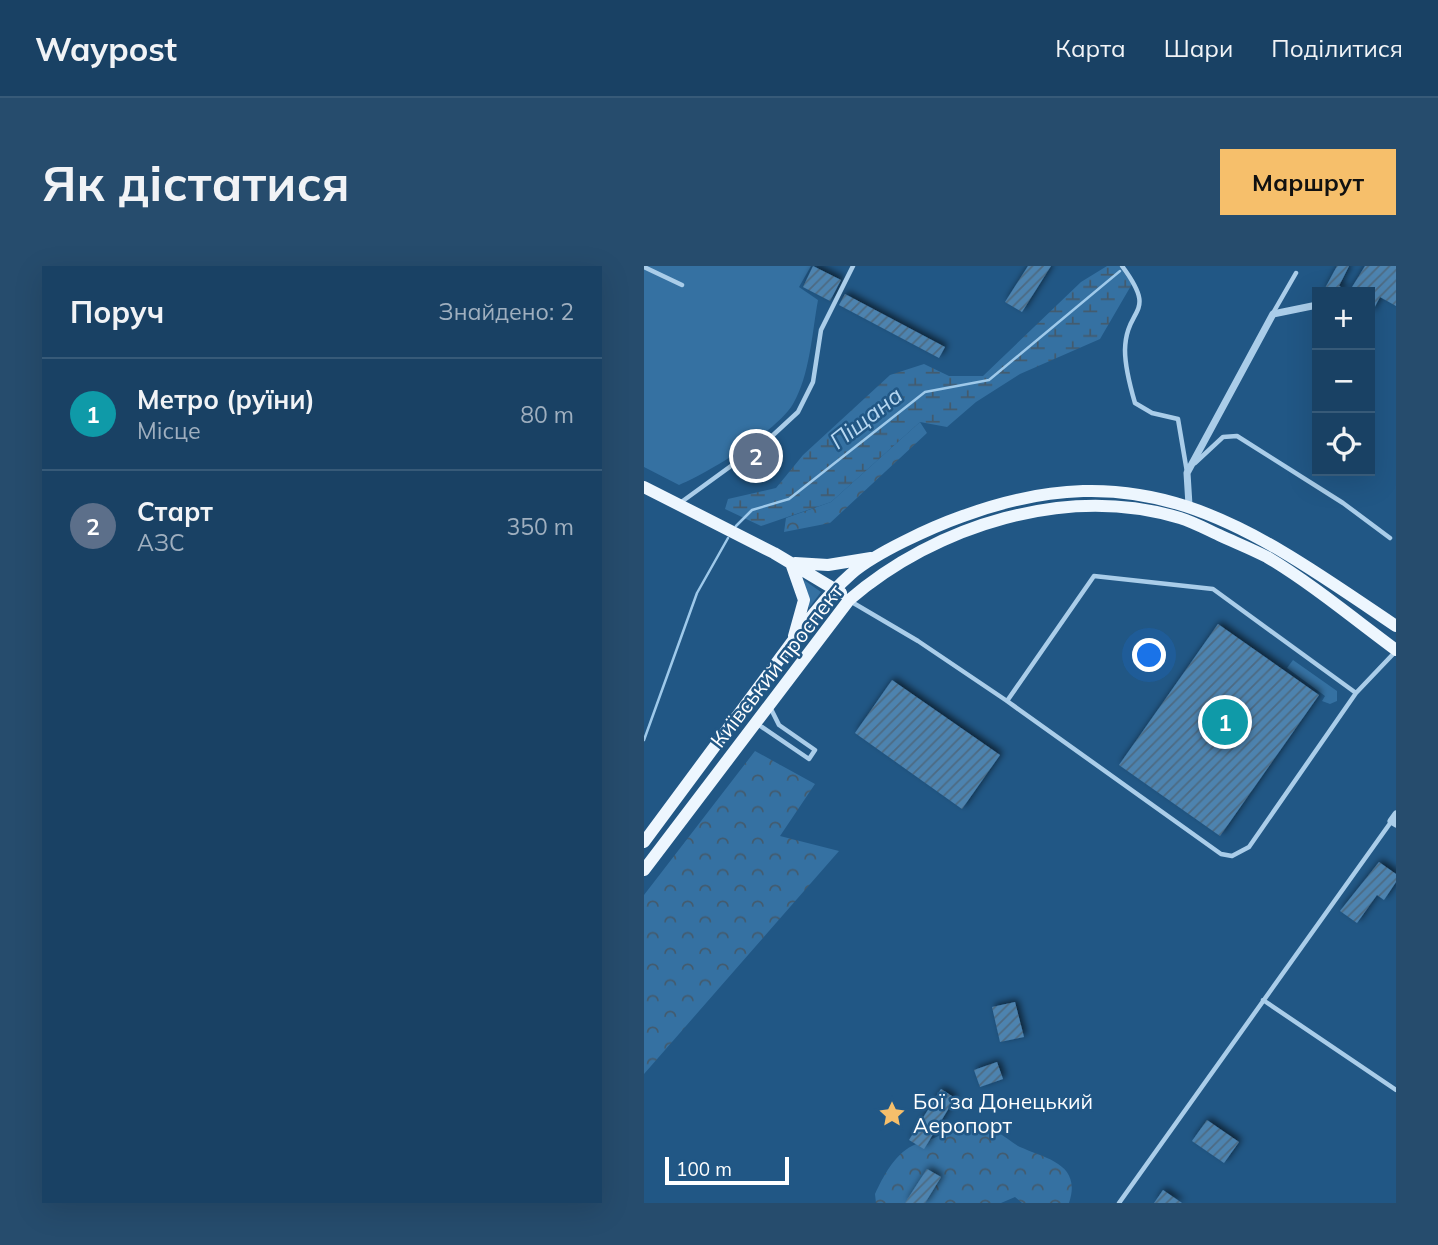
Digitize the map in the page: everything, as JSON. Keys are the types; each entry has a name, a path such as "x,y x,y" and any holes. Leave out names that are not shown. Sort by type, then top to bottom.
{"main road":[{"path":"644,487 791,563 849,600"},
{"name":"Київський проспект","path":"644,842 793,640 835,589 853,572 878,557 941,523 985,508 1088,490 1140,493 1189,505 1276,546 1396,626"},
{"name":"Київський проспект","path":"644,870 849,600 872,580 908,558 992,521 1041,511 1093,505 1181,518 1267,557 1396,651"},
{"path":"941,523 950,540"},
{"path":"791,563 828,565 878,557"},
{"path":"791,563 804,600 793,640"}],"street":[{"path":"1189,505 1187,473 1273,314 1312,306"}],"lane":[{"path":"680,504 761,446 798,412 813,382 821,330 853,266"},
{"path":"1122,266 1140,290 1140,305 1125,348 1128,382 1135,403 1152,413 1178,419 1187,473"},
{"path":"644,267 682,285"},
{"path":"1273,314 1297,273"},
{"path":"1187,473 1205,451 1223,437 1237,436 1343,503 1390,538"},
{"path":"1007,701 1094,576 1213,589 1356,693"},
{"path":"849,600 918,641 1007,701 1221,854 1233,856 1249,848 1356,693 1396,651"},
{"path":"755,722 809,759 815,750 779,724 769,704"},
{"path":"1119,1203 1394,820"},
{"path":"1263,1000 1396,1090"}],"green space":[{"path":"644,266 811,266 799,287 818,300 807,367 793,404 758,438 707,471 679,485 644,467"},
{"path":"1107,266 1119,266 1132,284 1100,339 1020,374 976,402 947,427 920,422 831,502 761,526 725,509 728,499 776,488 803,455 890,375 924,364 949,376 983,376 1081,282"},
{"path":"920,422 927,433 830,523 784,532 786,518 831,502"},
{"path":"804,580 821,592 809,608"},
{"path":"1293,660 1337,691 1337,701 1330,704 1322,701 1325,696 1287,668"},
{"path":"755,751 815,784 780,836 839,851 644,1074 644,895"},
{"path":"955,1123 997,1132 1020,1147 1060,1165 1071,1179 1069,1203 1022,1203 1015,1197 1001,1203 876,1203 875,1194 878,1187 900,1155 912,1146 939,1136"}],"building":[{"path":"813,266 841,280 830,301 803,287"},
{"path":"1028,266 1051,266 1022,312 1005,302"},
{"path":"1337,266 1349,266 1341,287 1326,287"},
{"path":"1365,266 1396,266 1396,306 1380,297 1375,306 1375,287 1352,287"},
{"path":"845,294 945,347 939,358 839,305"},
{"path":"1218,624 1319,695 1220,836 1119,765"},
{"path":"892,680 1000,755 962,809 855,733"},
{"path":"1379,862 1396,874 1396,882 1384,900 1377,895 1357,923 1340,911"},
{"path":"1015,1002 1024,1037 1000,1042 992,1007"},
{"path":"997,1062 1003,1079 980,1087 974,1070"},
{"path":"941,1089 955,1098 924,1149 909,1140"},
{"path":"1207,1120 1239,1142 1224,1163 1192,1141"},
{"path":"927,1169 941,1177 925,1203 905,1203"},
{"path":"1163,1190 1182,1203 1154,1203"}],"waterway":[{"name":"Піщана","path":"736,526 752,510 789,499 925,392 989,380 1120,271"},
{"name":"Піщана","path":"644,740 697,593 728,538"}],"place":[{"name":"Старт","path":"756,456"},
{"name":"Метро (руїни)","path":"1225,722"},
{"name":"Бої за Донецький Аеропорт","path":"892,1114"}]}
